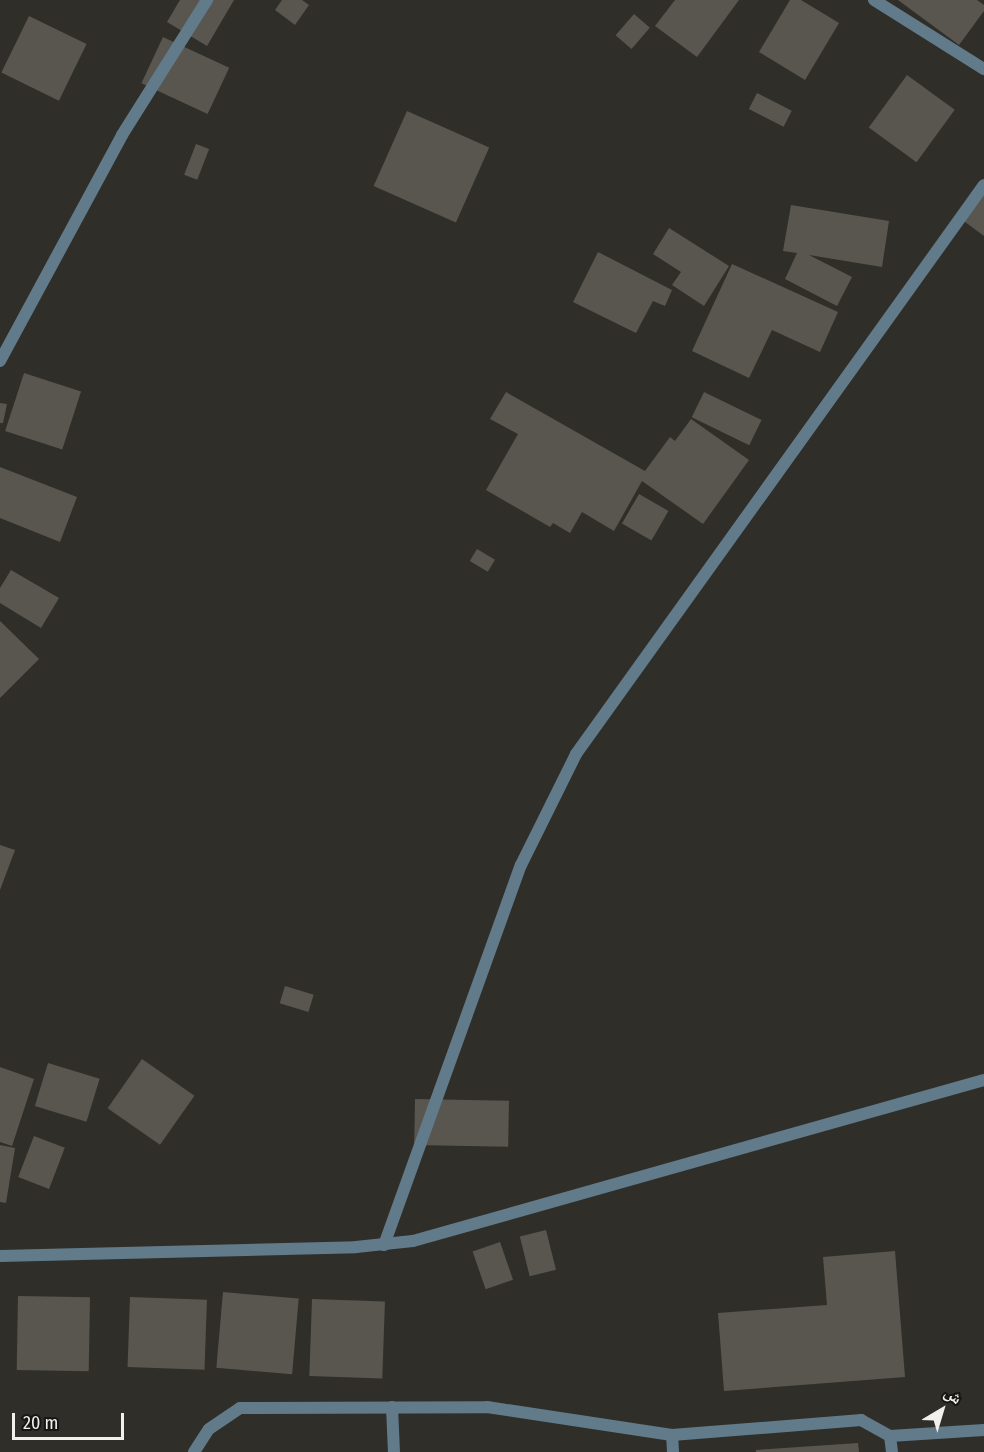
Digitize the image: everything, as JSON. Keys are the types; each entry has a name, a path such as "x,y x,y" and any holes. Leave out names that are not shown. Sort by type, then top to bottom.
{"street":[{"path":"0,361 122,135 207,0"},
{"path":"874,0 984,69"},
{"path":"384,1245 521,865 576,754 984,184"},
{"path":"0,1256 384,1245 441,1236 984,1080"},
{"path":"392,1407 394,1452"},
{"path":"194,1452 209,1429 240,1408 488,1407 672,1435 861,1420 890,1436 984,1430"},
{"path":"672,1435 674,1452"},
{"path":"890,1436 892,1452"}],"building":[{"path":"180,0 234,0 207,46 167,22"},
{"path":"282,0 302,0 309,5 295,25 275,10"},
{"path":"675,0 739,0 697,57 655,26"},
{"path":"790,0 801,0 839,23 805,80 759,52"},
{"path":"898,0 977,0 984,5 984,11 959,45"},
{"path":"634,14 650,28 631,49 616,35"},
{"path":"29,16 87,44 59,101 1,73"},
{"path":"163,37 229,68 208,114 141,83"},
{"path":"907,75 955,110 917,162 869,128"},
{"path":"757,93 792,111 784,127 749,109"},
{"path":"407,111 489,148 456,223 374,186"},
{"path":"196,144 209,149 197,180 184,175"},
{"path":"984,193 984,236 957,216"},
{"path":"791,205 889,221 882,267 809,255 852,277 837,306 785,279 797,253 783,251"},
{"path":"669,228 729,266 704,306 672,285 681,272 653,254"},
{"path":"598,252 672,290 665,306 653,301 636,333 573,302"},
{"path":"732,264 838,312 820,352 772,330 749,378 692,351"},
{"path":"24,373 81,392 62,450 5,431"},
{"path":"506,392 645,471 670,437 675,441 691,419 749,460 703,524 642,481 614,531 582,512 570,533 553,523 550,527 486,490 518,434 490,419"},
{"path":"704,392 762,420 749,445 692,417"},
{"path":"0,403 7,404 3,423 0,423"},
{"path":"0,467 77,497 60,542 0,518"},
{"path":"639,494 668,511 651,540 622,523"},
{"path":"477,549 495,560 488,572 470,561"},
{"path":"11,570 59,598 41,628 0,603 0,588"},
{"path":"0,621 39,659 0,698"},
{"path":"0,845 15,850 0,890"},
{"path":"285,986 314,995 308,1012 280,1003"},
{"path":"142,1059 194,1096 160,1145 108,1108"},
{"path":"48,1063 100,1079 86,1122 35,1106"},
{"path":"0,1067 34,1079 12,1146 0,1142"},
{"path":"415,1099 509,1101 508,1147 414,1145"},
{"path":"34,1136 65,1148 49,1189 18,1177"},
{"path":"0,1145 15,1148 6,1203 0,1202"},
{"path":"546,1230 556,1270 530,1276 520,1237"},
{"path":"500,1242 513,1280 486,1289 473,1251"},
{"path":"895,1251 905,1377 724,1391 718,1313 827,1305 823,1257"},
{"path":"223,1292 299,1299 292,1374 216,1368"},
{"path":"18,1296 90,1297 89,1371 17,1370"},
{"path":"130,1297 207,1300 205,1370 128,1367"},
{"path":"312,1299 385,1302 382,1379 309,1376"},
{"path":"858,1443 859,1452 756,1452 756,1450"}]}
